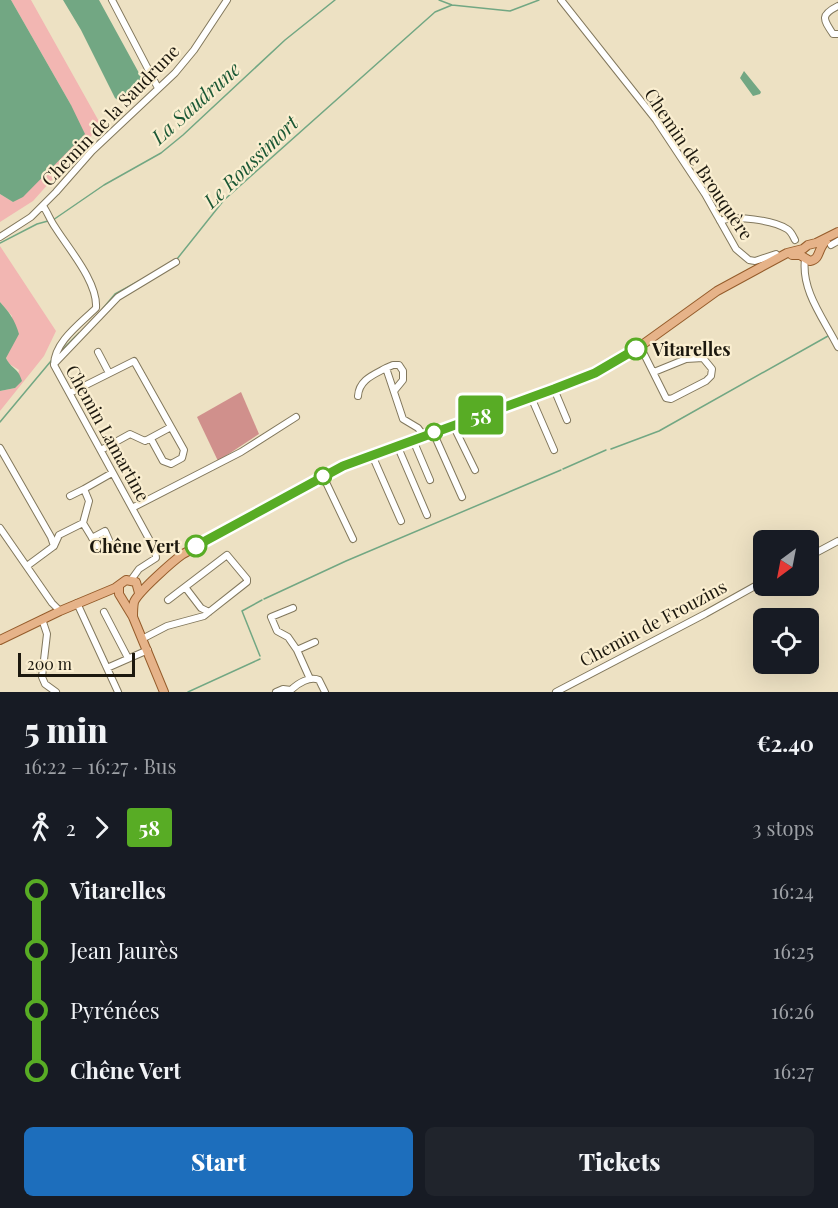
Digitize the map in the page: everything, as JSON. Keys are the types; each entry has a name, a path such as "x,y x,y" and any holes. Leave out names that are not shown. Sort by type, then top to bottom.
{"main road":[{"path":"806,256 806,246 816,247 837,236"},
{"path":"0,638 104,592 137,593 151,584 183,554 323,476 372,455 595,373 640,346 717,291 787,253 818,257 816,247"},
{"path":"133,617 137,593 131,580 126,580 121,593 148,650 164,692"}],"street":[{"path":"112,0 158,88"},
{"name":"Chemin de la Saudrune","path":"0,237 31,218 92,151 175,73 194,50 227,0"},
{"name":"Chemin de Brouquère","path":"561,0 656,120 705,194 736,249 743,257 755,261 776,254 779,257"},
{"path":"838,6 830,10 824,21 833,34 838,34"},
{"name":"Chemin Lamartine","path":"43,206 94,291 97,300 96,308 61,344 54,356 54,364 155,550 156,558 135,573 131,580"},
{"path":"720,221 741,218 781,226 790,230 795,240"},
{"path":"831,245 837,236"},
{"path":"806,256 805,276 808,291 838,346"},
{"path":"54,364 118,297 176,262"},
{"path":"640,346 666,398 671,399 706,381 711,376 712,369 703,358 695,357 654,372"},
{"path":"98,352 109,373"},
{"path":"70,393 134,361 184,450 182,458 171,464 163,461 151,439"},
{"path":"358,396 358,388 367,378 393,365 399,365 403,371 403,380 394,391"},
{"path":"386,368 403,419 418,428 424,436"},
{"path":"554,389 567,420"},
{"path":"531,398 554,450"},
{"path":"132,508 242,452 296,417"},
{"path":"453,425 475,470"},
{"path":"101,450 130,434 145,441 171,427"},
{"path":"433,432 462,496"},
{"path":"413,440 430,480"},
{"path":"397,446 427,515"},
{"path":"1,451 54,546"},
{"path":"372,455 401,521"},
{"path":"70,496 112,472"},
{"path":"323,476 353,540"},
{"path":"84,489 88,501 83,523 92,538"},
{"path":"27,566 54,546 59,535 83,523"},
{"path":"0,528 56,612"},
{"path":"819,551 838,541"},
{"path":"142,639 167,626 209,612 247,582 247,579 227,555 168,600"},
{"path":"185,587 201,608 209,612"},
{"name":"Chemin de Frouzins","path":"556,692 753,587"},
{"path":"77,603 118,692"},
{"path":"199,617 201,608"},
{"path":"293,608 270,617 277,631 288,637 297,650 310,679"},
{"path":"104,612 129,658"},
{"path":"42,619 47,634 42,677 45,684 56,692"},
{"path":"297,650 315,642"},
{"path":"106,668 148,650"},
{"path":"276,692 282,689 291,691 310,679 319,680 325,692"}],"shaded area":[{"path":"0,0 11,0 85,134 23,197 13,202 0,194"},
{"path":"11,0 31,0 101,125 33,201 0,222 0,194 13,202 71,105"},
{"path":"63,0 99,0 145,84 142,93 124,105 115,98 81,30"},
{"path":"744,71 761,92 760,94 753,96 740,78"},
{"path":"0,246 56,331 44,356 0,411 0,391 15,388 19,370 8,363 6,357 10,350 12,316 0,302"},
{"path":"0,302 16,324 19,334 6,358 19,373 22,381 15,388 0,391"},
{"path":"241,392 259,434 218,461 197,417"}],"waterway":[{"name":"La Saudrune","path":"53,220 104,185 161,153 285,40 335,0"},
{"path":"439,0 452,5 510,11 539,0"},
{"name":"Le Roussimort","path":"177,259 224,200 435,12 452,5"},
{"name":"La Saudrune","path":"0,243 37,224 48,221"},
{"name":"Le Roussimort","path":"99,313 115,294 139,281"},
{"name":"Le Roussimort","path":"59,353 79,333"},
{"path":"611,449 659,431 828,336"},
{"name":"Le Roussimort","path":"0,422 51,361"},
{"path":"563,469 606,450"},
{"path":"264,599 346,561 561,470"},
{"path":"260,656 242,611 262,600"},
{"path":"188,692 260,659"}],"bus line":[{"name":"58","path":"196,546 343,466 595,373 636,349"}],"place":[{"name":"Vitarelles","path":"636,349"},
{"name":"Chêne Vert","path":"196,546"}]}
